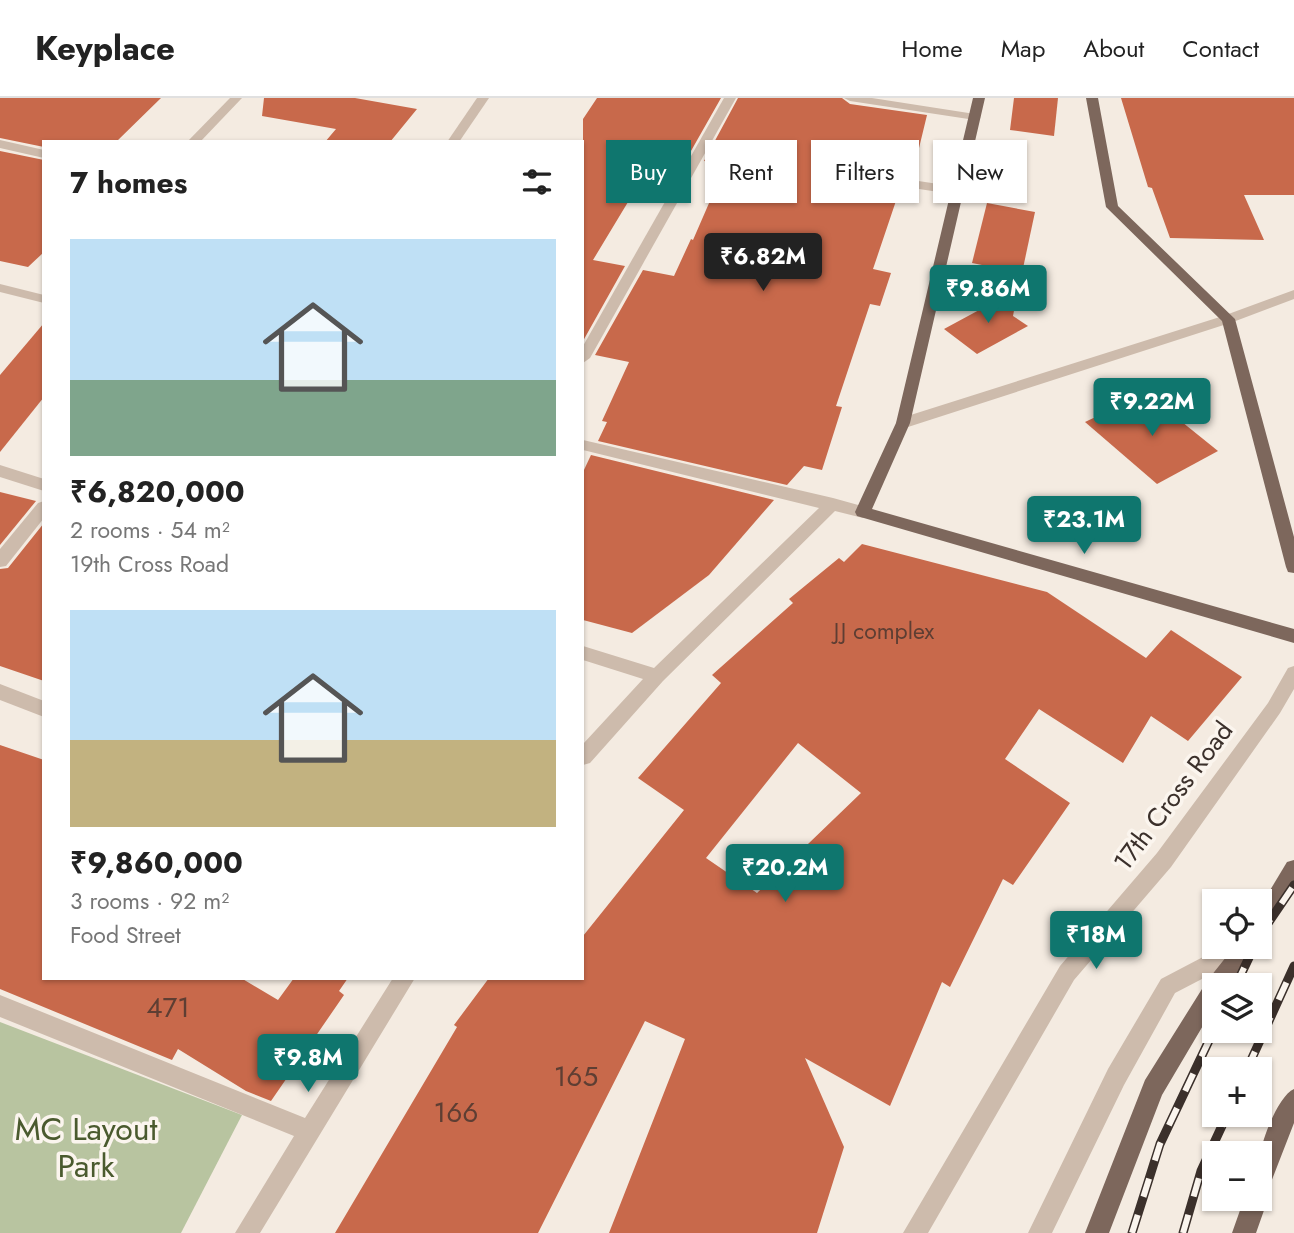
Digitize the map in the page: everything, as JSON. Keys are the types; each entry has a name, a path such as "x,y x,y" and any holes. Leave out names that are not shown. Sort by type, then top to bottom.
{"main road":[{"path":"970,140 979,98"},
{"path":"1092,98 1112,207 1227,319 1294,567"},
{"path":"955,203 903,423 863,512 1294,636"},
{"path":"1272,906 1294,869"},
{"path":"1225,973 1236,959"},
{"path":"1097,1233 1153,1088 1202,1007"},
{"path":"1272,1161 1287,1129 1294,1100"},
{"path":"1244,1233 1252,1211"}],"street":[{"path":"195,140 236,98"},
{"path":"454,140 483,98"},
{"path":"584,356 730,98"},
{"path":"850,98 975,117"},
{"path":"0,144 42,154"},
{"path":"0,288 42,298"},
{"path":"903,423 1227,319 1294,294"},
{"path":"584,445 863,512"},
{"path":"0,471 42,484"},
{"path":"584,756 657,676 833,504"},
{"path":"0,561 42,509"},
{"path":"584,653 657,676"},
{"name":"17th Cross Road","path":"915,1233 1068,973 1164,860 1273,708 1294,673"},
{"path":"0,692 42,708"},
{"path":"1040,1233 1116,1077 1168,986 1221,959"},
{"path":"247,1233 404,980"},
{"path":"0,1006 310,1131"}],"green space":[{"name":"MC Layout Park","path":"0,1022 242,1115 181,1233 0,1233"}],"building":[{"path":"0,98 161,98 118,140 42,140 42,147 0,138"},
{"path":"264,98 355,98 417,109 392,140 327,140 336,129 262,116"},
{"path":"597,98 721,98 691,151 691,140 606,140 606,203 627,203 593,260 625,266 584,339 584,140 583,119"},
{"path":"738,98 842,98 850,104 927,115 919,148 919,140 811,140 811,203 895,203 873,269 891,273 880,306 870,304 836,406 842,407 822,470 804,466 787,485 598,441 607,422 602,421 629,362 595,355 643,270 674,276 709,203 797,203 797,140 715,140"},
{"path":"1014,98 1058,98 1054,136 1010,130"},
{"path":"1121,98 1294,98 1294,195 1244,195 1264,240 1170,238 1152,188 1148,187"},
{"path":"0,151 42,160 42,254 28,267 0,261"},
{"path":"987,203 1035,212 1022,273 972,263"},
{"path":"1018,289 1013,316 1028,326 977,354 944,329"},
{"path":"42,325 42,400 0,452 0,375"},
{"path":"1146,393 1218,451 1157,484 1085,422"},
{"path":"591,455 774,500 709,575 632,633 584,620 584,470"},
{"path":"0,492 36,501 0,545"},
{"path":"42,526 42,680 0,666 0,569 8,568"},
{"path":"862,544 1047,592 1146,658 1171,630 1242,677 1188,741 1151,716 1123,763 1039,709 1005,759 1070,803 1013,885 1003,879 950,987 942,982 890,1106 805,1058 844,1147 817,1233 609,1233 685,1039 645,1021 538,1233 335,1233 457,1027 454,1025 488,980 584,980 584,935 684,810 638,778 721,683 712,675 793,603 789,599 839,558 844,562","holes":["798,743 861,793 757,893 706,858"]},
{"path":"0,745 42,759 42,980 244,980 278,1000 293,980 347,980 339,991 344,995 271,1101 246,1091 178,1049 172,1060 0,989"}],"railway":[{"path":"1272,917 1294,885"},
{"path":"1242,973 1248,959"},
{"path":"1252,1057 1294,966"},
{"path":"1132,1233 1160,1144 1208,1043"},
{"path":"1183,1233 1201,1171 1221,1127"}]}
